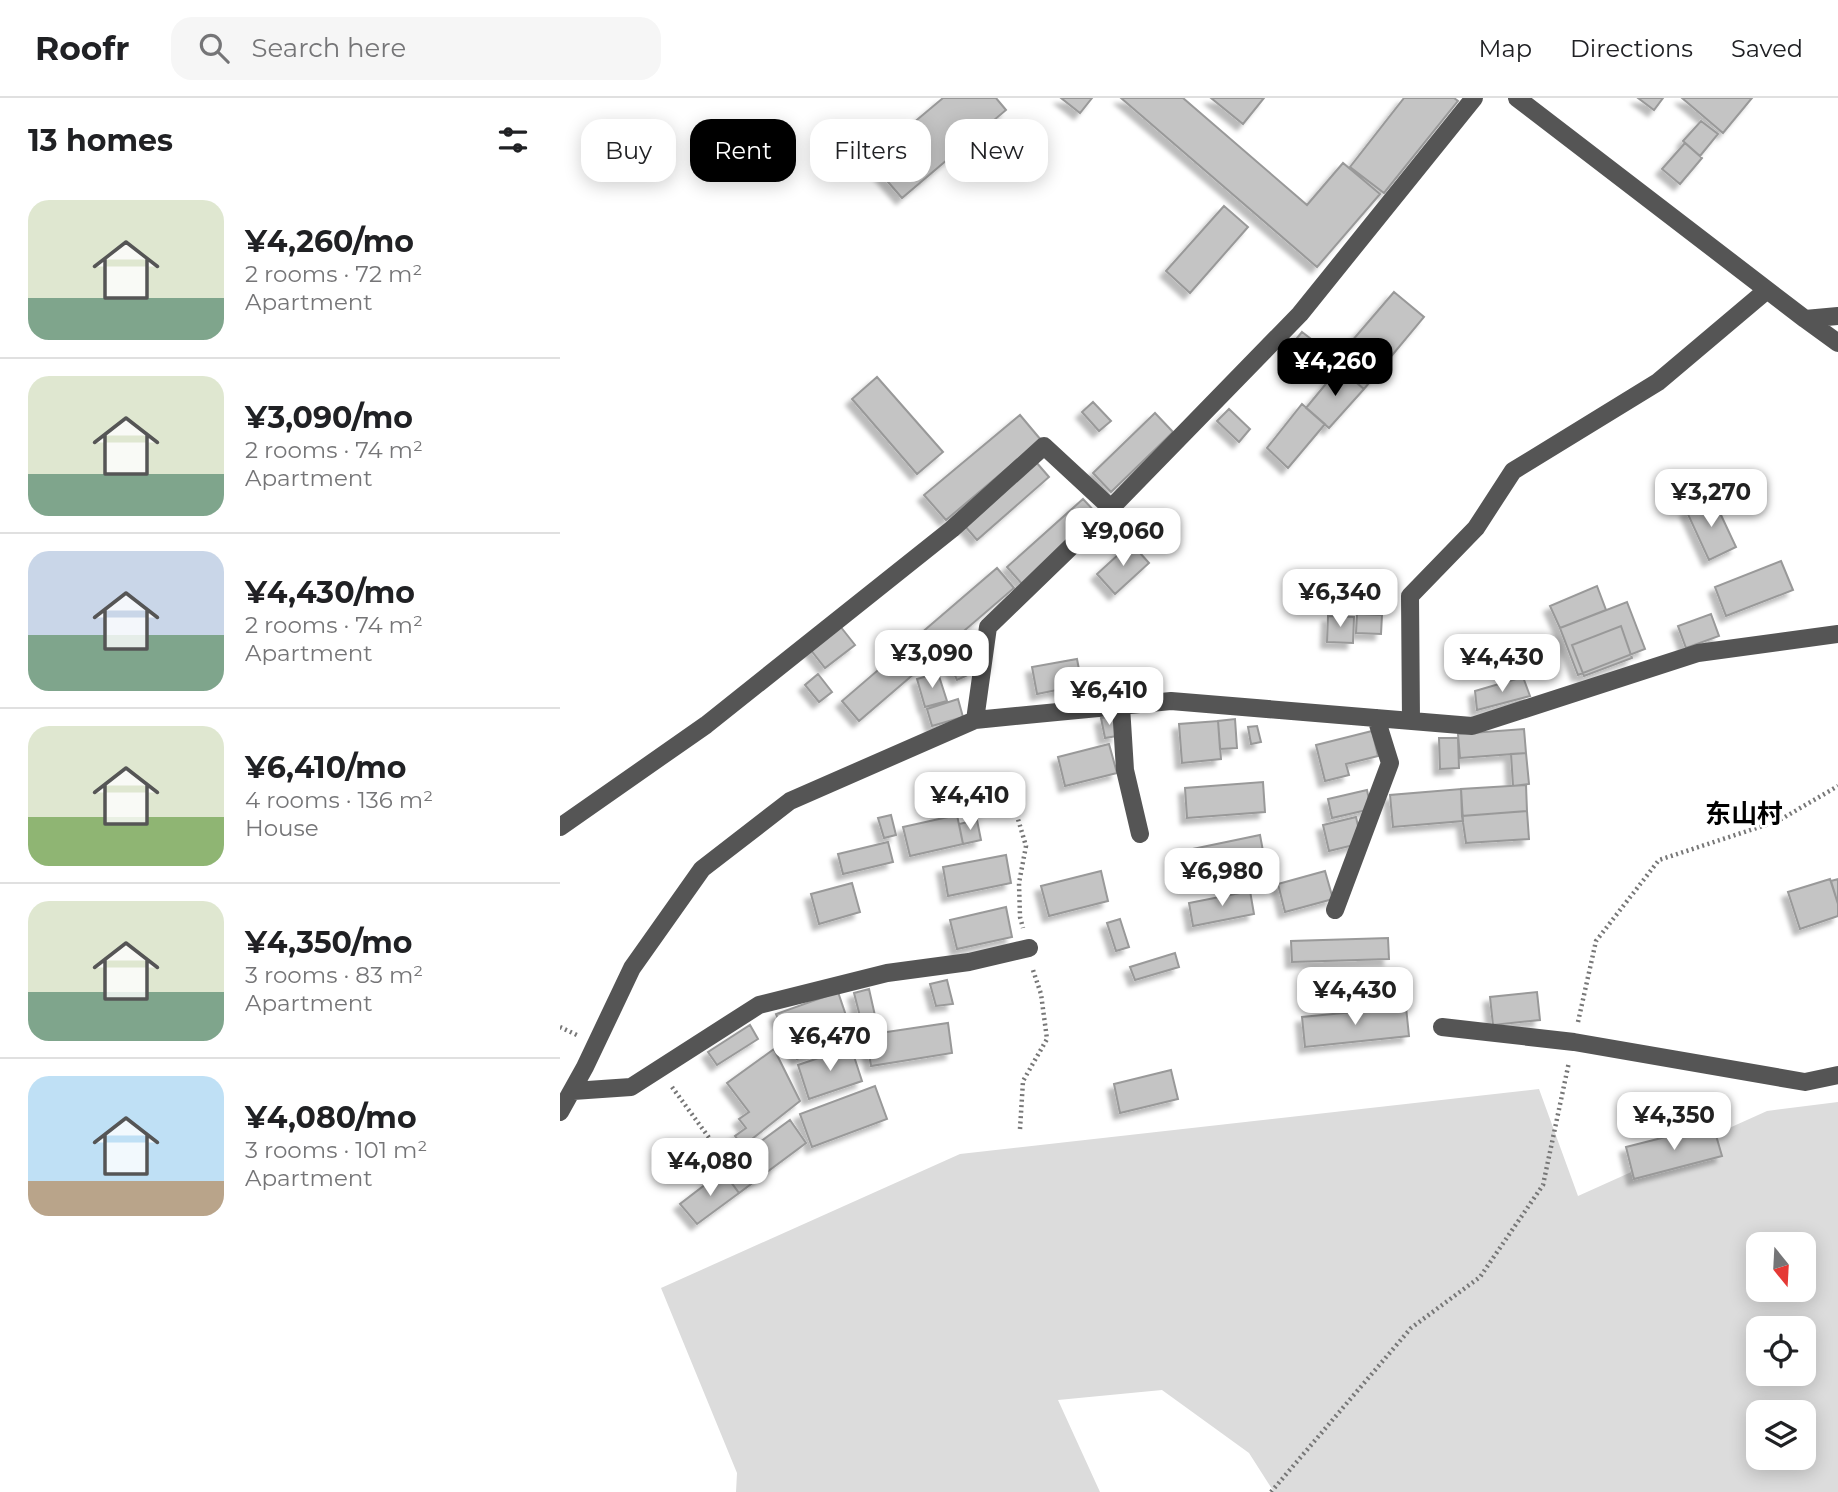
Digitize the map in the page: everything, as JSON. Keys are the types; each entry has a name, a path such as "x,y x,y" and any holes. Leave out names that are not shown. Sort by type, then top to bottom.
{"street":[{"path":"975,720 988,627 1111,508 1300,314 1474,98"},
{"path":"1517,98 1838,343"},
{"path":"1411,721 1410,596 1476,528 1513,471 1658,382 1767,289"},
{"path":"1805,318 1838,316"},
{"path":"560,827 716,717 952,529 1044,446 1111,508"},
{"path":"560,1112 573,1091 632,968 702,869 790,801 975,720 1171,701 1472,726 1698,653 1838,634"},
{"path":"1121,706 1125,769 1140,834"},
{"path":"1335,910 1390,763 1376,718"},
{"path":"573,1091 631,1087 759,1005 887,973 969,962 1029,948"},
{"path":"1442,1027 1574,1042 1805,1082 1838,1075"}],"path":[{"path":"1271,1492 1411,1328 1479,1277 1543,1185 1596,941 1659,860 1778,821 1838,786"},
{"path":"659,1069 729,1165"}],"shaded area":[{"path":"1539,1089 1578,1196 1767,1111 1838,1102 1838,1492 1274,1492 1249,1453 1162,1390 1058,1400 1100,1492 736,1492 737,1473 661,1288 960,1154"}],"building":[{"path":"943,98 996,98 1006,110 995,119 945,119 945,162 931,173 931,119 918,119"},
{"path":"1061,98 1092,98 1080,113"},
{"path":"1121,98 1183,98 1307,205 1343,163 1380,194 1317,267"},
{"path":"1211,98 1264,98 1243,124"},
{"path":"1404,98 1454,98 1458,101 1384,193 1350,167"},
{"path":"1638,98 1663,98 1654,110"},
{"path":"1682,98 1752,98 1723,133"},
{"path":"1701,121 1718,134 1700,156 1683,141"},
{"path":"1685,143 1702,158 1680,184 1662,169"},
{"path":"888,182 921,182 902,198"},
{"path":"1224,206 1248,227 1190,293 1166,271"},
{"path":"1394,292 1424,317 1364,389 1333,363"},
{"path":"1302,332 1332,355 1322,368 1292,344"},
{"path":"1339,368 1364,389 1329,428 1306,408"},
{"path":"877,377 943,452 917,474 852,399"},
{"path":"1093,402 1111,421 1099,431 1082,412"},
{"path":"1302,404 1325,424 1288,468 1267,448"},
{"path":"1229,409 1250,429 1239,442 1217,421"},
{"path":"1155,413 1173,432 1111,492 1093,473"},
{"path":"1020,415 1041,440 946,520 924,495"},
{"path":"1036,462 1049,477 977,540 964,525"},
{"path":"1713,498 1736,547 1709,560 1686,510"},
{"path":"1083,499 1098,515 1022,584 1007,567"},
{"path":"1131,543 1149,563 1115,594 1097,574"},
{"path":"1781,561 1793,590 1726,616 1715,587"},
{"path":"997,568 1014,588 859,721 842,701"},
{"path":"1597,586 1606,610 1560,628 1550,606"},
{"path":"1627,602 1645,649 1578,675 1560,628"},
{"path":"1357,614 1382,615 1381,634 1356,633"},
{"path":"1711,614 1719,636 1686,648 1678,626"},
{"path":"1328,616 1354,617 1353,643 1327,642"},
{"path":"840,626 855,645 825,668 810,649"},
{"path":"1621,626 1632,658 1584,676 1572,645"},
{"path":"962,651 972,673 957,680 947,659"},
{"path":"1077,659 1082,685 1037,694 1032,667"},
{"path":"938,673 947,701 925,707 917,679"},
{"path":"818,674 832,692 819,702 805,685"},
{"path":"1523,677 1530,696 1477,710 1475,691"},
{"path":"958,699 963,717 932,726 927,709"},
{"path":"1114,716 1117,736 1105,738 1101,718"},
{"path":"1235,719 1237,748 1220,749 1218,721"},
{"path":"1218,721 1221,759 1182,763 1179,724"},
{"path":"1257,726 1261,742 1251,744 1248,727"},
{"path":"1524,729 1526,753 1460,758 1458,734"},
{"path":"1372,731 1378,756 1346,764 1349,775 1325,781 1316,745"},
{"path":"1439,738 1458,738 1459,768 1440,769"},
{"path":"1109,744 1117,773 1065,786 1058,757"},
{"path":"1526,753 1529,784 1513,786 1511,754"},
{"path":"1263,782 1265,812 1187,818 1185,788"},
{"path":"1526,785 1527,811 1462,816 1461,789"},
{"path":"1461,789 1463,821 1393,827 1390,795"},
{"path":"1367,790 1371,809 1332,818 1328,799"},
{"path":"1527,811 1529,839 1466,843 1462,816"},
{"path":"891,815 896,835 884,838 878,818"},
{"path":"957,815 963,844 910,856 903,827"},
{"path":"1356,817 1362,843 1329,851 1323,825"},
{"path":"977,820 981,840 963,844 959,824"},
{"path":"1260,835 1266,867 1184,883 1178,852"},
{"path":"888,842 893,862 843,874 838,854"},
{"path":"1006,855 1011,883 948,896 943,867"},
{"path":"1101,871 1108,901 1049,916 1041,886"},
{"path":"1325,871 1333,899 1285,912 1278,884"},
{"path":"1830,879 1838,904 1838,916 1800,929 1788,892"},
{"path":"1838,879 1838,904 1831,881"},
{"path":"852,883 860,912 819,924 811,894"},
{"path":"1250,891 1254,914 1193,926 1189,903"},
{"path":"1006,907 1012,937 957,949 950,920"},
{"path":"1120,919 1129,947 1116,951 1107,923"},
{"path":"1388,938 1389,959 1292,962 1291,941"},
{"path":"1175,953 1179,967 1135,980 1130,967"},
{"path":"947,980 953,1004 936,1006 930,984"},
{"path":"869,989 878,1029 864,1032 854,993"},
{"path":"838,992 854,1039 797,1059 787,1030 795,1028 791,1018 779,1022 776,1014"},
{"path":"1537,992 1540,1020 1493,1025 1490,997"},
{"path":"1406,1007 1409,1036 1305,1047 1302,1017"},
{"path":"948,1023 952,1053 871,1066 866,1035"},
{"path":"750,1025 758,1039 717,1065 708,1052"},
{"path":"851,1047 862,1081 809,1099 798,1065"},
{"path":"774,1049 800,1101 743,1146 735,1136 746,1128 739,1119 749,1112 727,1083"},
{"path":"1171,1070 1178,1099 1120,1113 1114,1084"},
{"path":"875,1086 887,1119 812,1147 800,1114"},
{"path":"790,1120 806,1143 739,1193 722,1170"},
{"path":"1713,1125 1722,1156 1634,1179 1626,1147"},
{"path":"723,1171 739,1193 697,1224 680,1204"}],"district":[{"name":"东山村","path":"1744,814"}]}
